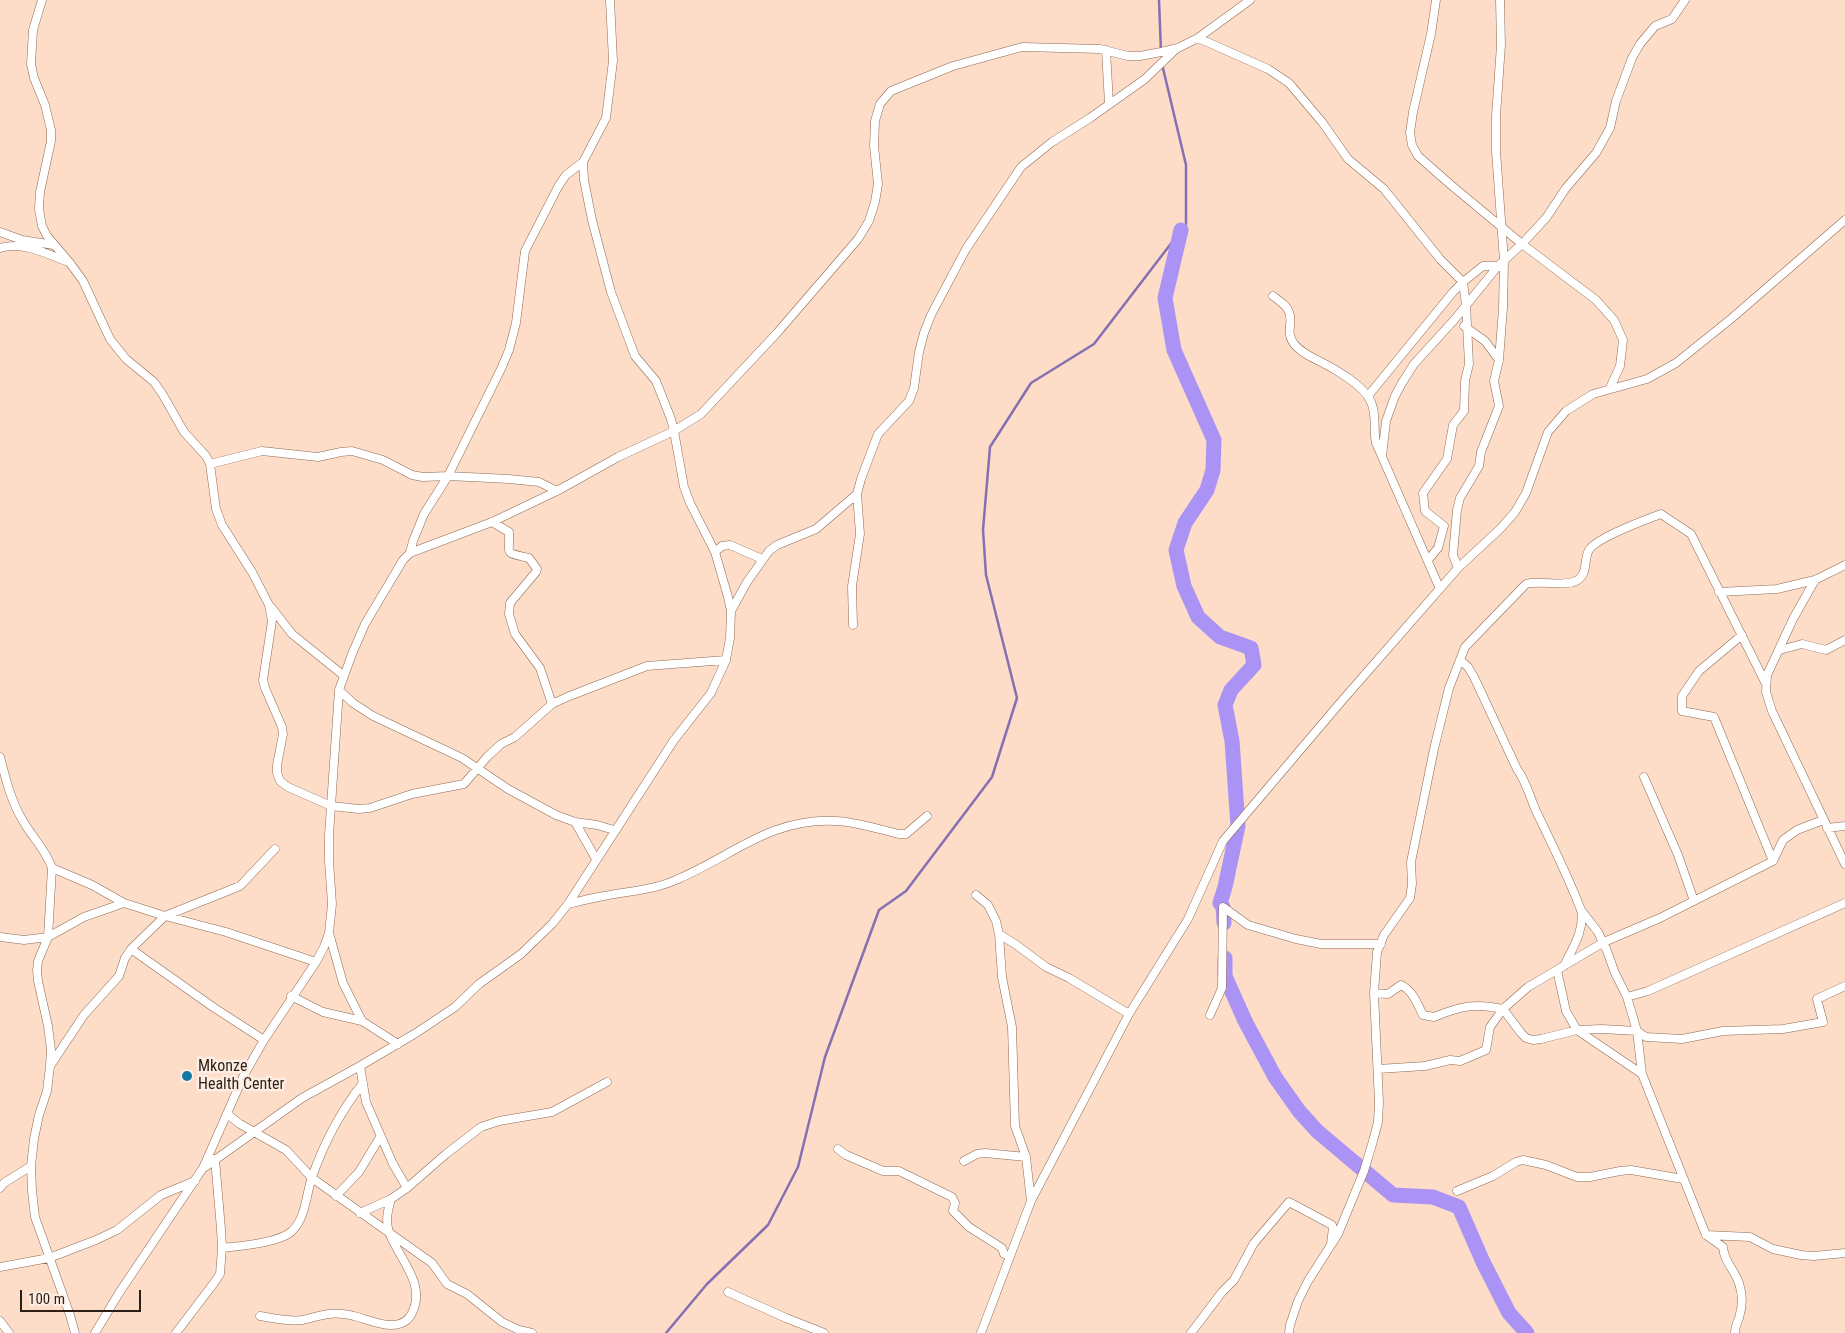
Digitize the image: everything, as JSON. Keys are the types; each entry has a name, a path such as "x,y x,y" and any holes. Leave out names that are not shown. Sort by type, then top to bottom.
{"street":[{"path":"42,0 33,30 31,64 51,130 51,141 40,192 39,209 42,226 54,245 70,263 93,301 110,339 126,359 154,382 184,432 206,456 210,464 216,509 222,525 252,572 269,605 292,634 343,675"},
{"path":"410,553 424,514 448,476 509,350 516,322 525,251 559,185 566,175 583,162 606,118 613,61 610,0"},
{"path":"95,1333 118,1293 203,1168 244,1075 291,996 316,962 328,933 332,904 328,861 330,806 339,690 343,675 366,624 403,560 410,553 492,522 557,491 618,457 674,431 701,414 776,333 858,239 869,221 878,184 874,146 875,121 880,104 890,91 953,66 1022,47 1088,48 1106,50 1128,56 1140,56 1178,48 1198,38 1250,0"},
{"path":"1436,0 1412,119 1410,133 1412,145 1418,156 1522,244 1596,300 1614,320 1622,340 1620,366 1610,388"},
{"path":"1458,568 1453,556 1456,510 1460,498 1479,466 1481,452 1499,406 1494,381 1499,360 1504,308 1501,264 1502,226 1496,151 1501,45 1500,0"},
{"path":"1382,456 1386,421 1398,390 1414,364 1501,264 1546,218 1566,188 1596,152 1610,128 1616,101 1632,58 1640,44 1655,26 1672,19 1685,0"},
{"path":"1198,38 1268,69 1289,83 1322,122 1348,159 1384,188 1440,259 1463,282 1469,364 1465,380 1464,411 1453,425 1447,459 1424,493 1424,511 1444,526 1438,548 1428,560"},
{"path":"853,625 852,586 860,534 857,494 878,434 909,401 914,388 919,352 931,315 971,242 1021,167 1052,142 1145,79 1178,48"},
{"path":"1106,50 1109,104"},
{"path":"203,1168 302,1098 398,1044 455,1007 479,984 521,954 552,924 568,904 614,830 674,740 711,692 726,660 730,638 731,611 728,597 715,552 684,487 674,431 656,381 635,356 611,292 592,220 583,162"},
{"path":"981,1333 1031,1201 1129,1014 1188,920 1224,841 1242,821 1267,787 1458,568 1501,528 1515,512 1526,493 1548,432 1566,411 1579,402 1610,388 1647,380 1676,363 1732,318 1845,220"},
{"path":"0,232 22,240 54,245"},
{"path":"0,248 6,246 26,248 70,263"},
{"path":"1368,396 1409,344 1463,282 1483,266 1501,264"},
{"path":"1273,296 1289,311 1288,332 1296,346 1310,357 1354,383 1368,396 1374,410 1373,432 1376,444 1440,589"},
{"path":"1455,319 1485,341 1499,360"},
{"path":"210,464 262,451 318,457 352,451 383,460 412,475 430,478 448,476 482,477 539,482 557,491"},
{"path":"731,611 762,559 769,551 777,545 816,530 857,494"},
{"path":"1289,1333 1298,1301 1317,1264 1338,1234 1364,1171 1373,1141 1378,1115 1378,1069 1374,993 1376,962 1384,935 1410,898 1412,884 1411,862 1434,749 1449,688 1465,647 1526,584 1535,582 1570,583 1578,580 1584,572 1589,550 1596,544 1625,528 1662,514 1690,534 1766,684"},
{"path":"492,522 508,532 508,551 517,556 529,558 537,569 510,603 509,614 514,634 540,668 552,704"},
{"path":"715,552 722,546 730,545 762,559"},
{"path":"1719,592 1777,588 1815,580 1845,565"},
{"path":"1815,580 1793,619 1767,675 1766,692 1772,710 1845,864"},
{"path":"269,605 272,620 263,680 282,727 277,773 280,781 288,787 330,806 359,809 370,808 412,794 457,786 468,781 487,757 501,744 515,736 552,704 647,666 726,660"},
{"path":"1742,635 1699,671 1682,696 1682,711 1714,717 1773,861"},
{"path":"1780,650 1802,644 1826,650 1845,640"},
{"path":"1460,661 1468,667 1474,677 1517,769 1523,777 1580,910 1582,917 1578,938 1561,968 1566,1011 1577,1030 1642,1074"},
{"path":"339,690 353,703 373,716 454,753 477,769 556,815 575,822 597,824 614,830"},
{"path":"0,757 14,804 23,822 48,857 52,868 48,937 38,961 37,970 51,1050 47,1091 39,1115 31,1166 32,1192 35,1217 75,1333"},
{"path":"1644,777 1678,855 1694,901"},
{"path":"568,904 603,896 656,888 707,865 749,841 793,825 810,821 838,821 906,834 927,816"},
{"path":"1378,1069 1425,1066 1450,1060 1460,1061 1486,1050 1490,1027 1514,997 1528,987 1604,942 1660,918 1773,861 1783,840 1797,830 1823,820"},
{"path":"575,822 596,859"},
{"path":"1827,828 1845,826"},
{"path":"50,1066 84,1015 119,976 125,958 131,949 165,916 240,886 275,850"},
{"path":"52,868 92,885 124,903 226,932 316,962"},
{"path":"976,896 988,905 996,921 999,934 1002,977 1014,1043 1015,1126 1026,1157 1031,1201"},
{"path":"0,937 24,940 48,937 84,917 124,903"},
{"path":"1628,997 1648,991 1845,904"},
{"path":"1210,1015 1222,988 1223,907 1248,925 1296,939 1321,944 1381,944"},
{"path":"1580,910 1592,923 1604,942 1615,973 1628,997 1638,1031 1642,1074 1706,1235 1723,1248 1724,1257 1740,1286 1742,1307 1735,1327 1735,1333"},
{"path":"328,933 343,984 362,1020"},
{"path":"999,934 1016,944 1046,967 1069,978 1129,1014"},
{"path":"131,949 205,1002 264,1040"},
{"path":"1374,993 1388,994 1401,985 1407,988 1414,997 1422,1014 1434,1018 1465,1006 1478,1004 1503,1009 1526,1038 1541,1039 1577,1030 1638,1031 1646,1037 1682,1039 1723,1031 1783,1029 1823,1022 1817,999 1845,986"},
{"path":"291,996 323,1012 362,1020 398,1044"},
{"path":"360,1066 366,1102 392,1164 407,1188"},
{"path":"360,1213 391,1199 407,1188 446,1154 481,1128 500,1121 552,1112 607,1082"},
{"path":"222,1248 258,1243 281,1237 291,1232 299,1223 312,1178 334,1125 362,1083"},
{"path":"226,1114 286,1150 312,1178 432,1263 447,1284 467,1294 502,1322 519,1330 532,1333"},
{"path":"336,1196 359,1172 380,1137"},
{"path":"838,1149 846,1155 883,1171 899,1171 952,1197 955,1203 953,1211 969,1227 1002,1248 1004,1254"},
{"path":"964,1161 977,1154 985,1153 1026,1157"},
{"path":"176,1333 220,1274 222,1248 215,1159"},
{"path":"1457,1192 1523,1160 1590,1178 1631,1170 1683,1179"},
{"path":"1,1183 31,1166"},
{"path":"0,1267 49,1258 96,1240 117,1230 161,1195 195,1181"},
{"path":"260,1316 292,1321 327,1314 344,1314 390,1325 403,1324 409,1320 414,1309 416,1296 414,1280 389,1233 387,1221 391,1199"},
{"path":"1191,1333 1222,1292 1234,1280 1254,1244 1289,1202 1332,1225 1330,1248"},
{"path":"1706,1235 1750,1237 1773,1248 1801,1255 1814,1256 1845,1253"},
{"path":"728,1292 824,1333"},
{"path":"0,1321 9,1333"}],"waterway":[{"path":"1159,0 1161,52"},
{"path":"666,1333 707,1284 768,1225 798,1167 825,1057 879,910 906,891 992,777 1017,698 986,575 983,530 990,447 1031,383 1094,344 1186,224 1186,165 1162,64"},
{"path":"1181,230 1165,298 1174,350 1214,440 1213,470 1207,490 1185,523 1176,550 1184,586 1198,617 1220,637 1251,648 1254,665 1231,690 1225,705 1232,741 1238,826 1220,903 1223,907 1224,923"},
{"path":"1225,958 1225,976 1245,1021 1275,1077 1299,1111 1317,1131 1393,1195 1433,1197 1459,1207 1483,1262 1509,1313 1527,1333"}],"place":[{"name":"Mkonze Health Center","path":"187,1076"}]}
